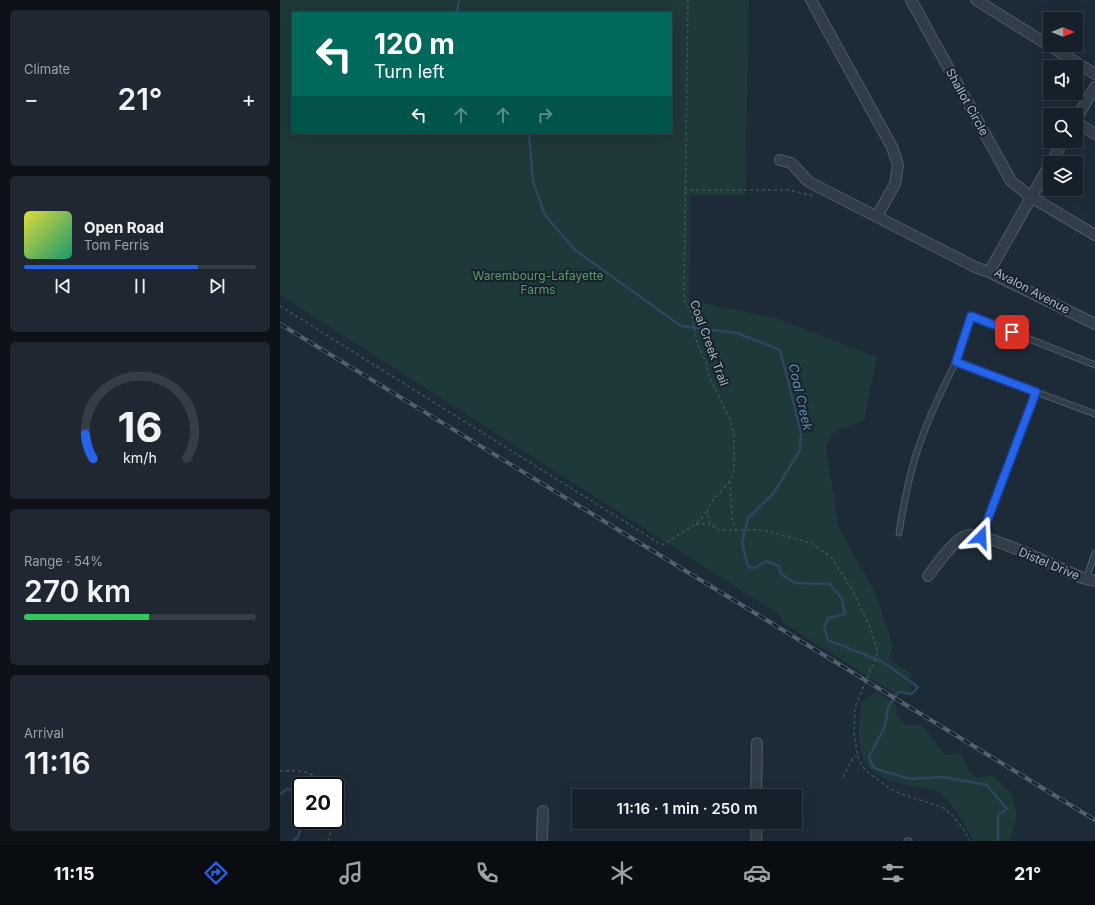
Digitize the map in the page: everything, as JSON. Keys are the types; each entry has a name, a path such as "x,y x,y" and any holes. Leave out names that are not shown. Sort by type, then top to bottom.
{"street":[{"path":"811,0 892,147 898,165 895,184 877,216"},
{"name":"Shallot Circle","path":"911,0 1010,181 1031,197 1095,235"},
{"path":"976,0 1095,74"},
{"path":"1083,108 1095,87"},
{"path":"1083,126 1095,134"},
{"path":"780,160 791,163 809,182 975,267 989,272"},
{"name":"Avalon Avenue","path":"1043,176 989,272 1095,324"},
{"name":"Distel Drive","path":"928,576 944,555 963,537 972,534 1090,580"},
{"path":"756,789 757,743"},
{"path":"542,841 543,811"},
{"path":"756,841 757,829"}],"lane":[{"path":"899,533 905,495 915,456 938,399 956,362 971,316 1095,365"},
{"path":"956,362 1095,414"},
{"path":"981,537 1036,392"},
{"path":"1090,580 1095,553"}],"path":[{"name":"Coal Creek Trail","path":"280,306 662,545 696,524 707,512 710,504 730,481 734,471 735,456 733,428 728,414 709,377 706,362 697,343 692,315 684,299 684,190 688,0"},
{"path":"684,190 789,190 817,197"},
{"path":"730,481 732,520 736,530"},
{"path":"707,512 710,524"},
{"path":"696,524 710,524 718,530 763,530 811,543 832,558 852,590 869,625 878,652 855,707 854,736 857,755 865,770 889,788 901,794 942,806 948,810 961,826 970,841"},
{"path":"842,777 850,761 857,755"},
{"path":"280,771 301,771 317,777"},
{"path":"328,841 331,829"}],"green space":[{"name":"Warembourg-Lafayette Farms","path":"280,0 749,0 745,195 690,195 689,300 775,318 877,357 864,421 835,431 826,447 839,528 876,594 893,646 889,659 911,673 911,692 894,693 782,622 781,616 280,295"},
{"path":"877,691 896,705 896,714 905,725 922,725 945,755 960,753 970,773 979,778 993,775 1012,794 1017,816 1009,841 974,841 958,814 943,795 930,789 905,785 886,779 875,773 867,765 859,744 859,718 861,703"}],"waterway":[{"name":"Coal Creek","path":"458,12 457,11 459,0"},
{"name":"Coal Creek","path":"529,134 533,182 545,215 575,250 681,326 737,333 780,350 801,432 800,450 773,494 748,518 742,543 748,567 755,568 766,561 779,566 781,574 795,583 830,584 842,599 845,614 828,618 824,628 828,640 883,662 918,687 912,694 898,692 888,708 885,726 869,757 874,768 910,779 943,777 987,785 1007,809 998,815 998,841"},
{"path":"280,794 287,789 292,790"},
{"path":"293,841 298,837 300,829"}],"railway":[{"path":"280,324 1095,820"}],"route":[{"path":"981,537 1036,392 956,362 971,316 1012,332"}]}
